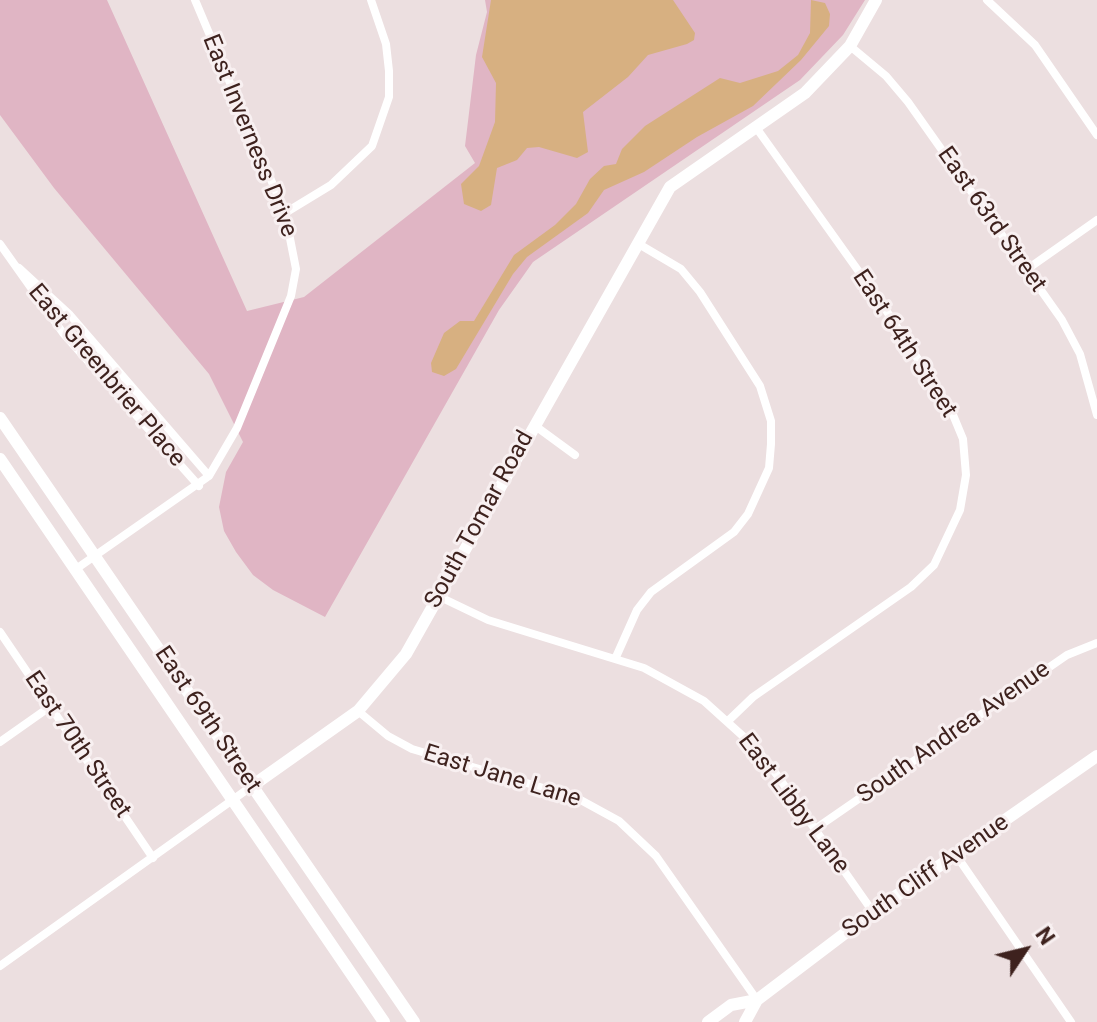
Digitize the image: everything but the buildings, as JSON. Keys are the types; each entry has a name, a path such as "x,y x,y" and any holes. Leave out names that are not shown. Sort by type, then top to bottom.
{"main road":[{"name":"South Tomar Road","path":"252,786 358,711 406,654 533,424 670,187 805,93 850,46 876,0"},
{"name":"East 69th Street","path":"0,418 414,1022"},
{"name":"East 69th Street","path":"0,459 235,798 384,1022"},
{"name":"South Cliff Avenue","path":"745,1022 757,1000 873,912 1097,756"},
{"name":"South Cliff Avenue","path":"708,1022 731,1005 757,1000"}],"street":[{"name":"East Inverness Drive","path":"76,569 199,486 209,476 237,428 291,296 296,269 285,213 195,0"},
{"path":"285,213 355,165 376,137 389,97 389,71 386,44 371,0"},
{"path":"987,0 1035,45 1097,135"},
{"name":"East 63rd Street","path":"850,46 886,76 908,102 1026,270 1080,354 1097,415"},
{"name":"East 64th Street","path":"728,721 764,689 911,587 934,565 960,510 966,475 963,439 951,410 882,304 755,126"},
{"path":"1026,270 1097,220"},
{"path":"616,657 637,610 651,592 734,532 748,514 769,468 771,444 771,421 760,386 700,292 681,269 637,243"},
{"name":"East Greenbrier Place","path":"0,244 63,333 199,486"},
{"name":"East Greenbrier Place","path":"16,265 70,315 209,476"},
{"path":"533,424 575,455"},
{"name":"East Libby Lane","path":"438,596 488,620 616,657 677,685 728,721 777,775 873,912"},
{"name":"East 70th Street","path":"0,632 153,858"},
{"name":"South Andrea Avenue","path":"815,829 1067,655 1097,643"},
{"path":"0,742 51,706"},
{"name":"East Jane Lane","path":"358,711 388,736 412,749 577,798 619,821 656,856 757,1000"},
{"name":"South Tomar Road","path":"0,966 252,786"},
{"path":"956,855 1071,1022"}],"shaded area":[{"path":"0,0 107,0 247,311 304,297 475,163 465,146 476,55 487,12 485,0 865,0 843,35 800,80 533,262 499,310 325,617 273,590 253,575 236,552 224,531 219,507 226,472 243,442 209,374 54,188 0,115"},
{"path":"491,0 673,0 695,33 694,40 687,44 648,55 628,77 583,112 588,152 577,158 539,147 527,148 517,160 497,168 491,205 481,211 464,204 461,184 479,166 495,122 496,83 482,57"},
{"path":"811,0 825,3 830,14 829,26 801,60 753,106 697,137 644,172 604,190 588,213 527,257 513,274 456,369 444,376 432,372 431,363 444,333 460,321 474,321 514,255 555,225 576,204 590,179 604,166 616,164 622,149 645,126 720,78 740,83 778,71 798,55 810,33"}]}
